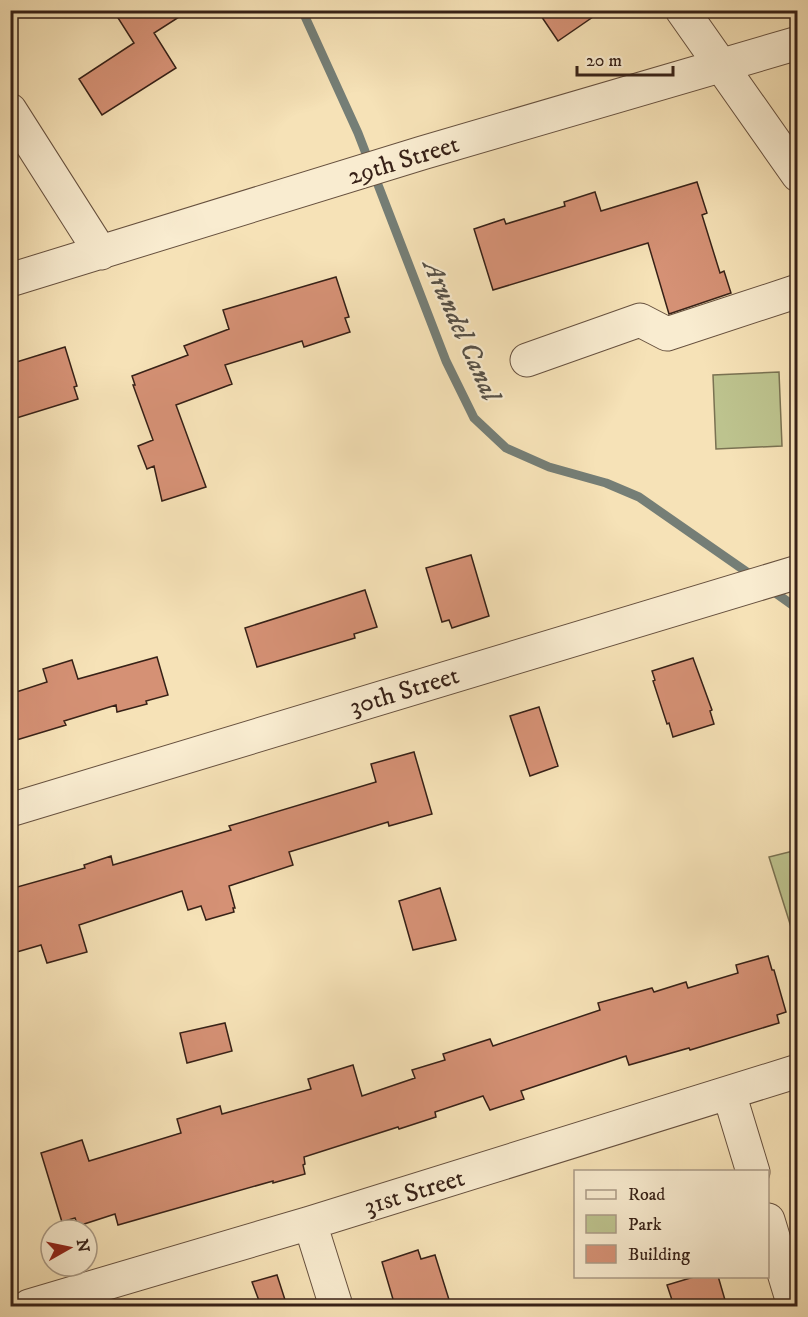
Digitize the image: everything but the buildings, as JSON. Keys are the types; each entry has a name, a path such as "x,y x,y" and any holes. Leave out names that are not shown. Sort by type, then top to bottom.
{"street":[{"path":"682,10 719,66 798,175"},
{"name":"29th Street","path":"10,280 422,153 798,43"},
{"path":"10,110 101,253"},
{"path":"527,360 640,320 667,334 798,291"},
{"name":"30th Street","path":"10,810 798,572"},
{"name":"31st Street","path":"29,1306 310,1223 798,1071"},
{"path":"729,1093 752,1170"},
{"path":"310,1223 336,1306"},
{"path":"769,1223 794,1306"}],"green space":[{"path":"779,372 782,446 716,449 713,375"},
{"path":"798,850 797,946 769,857"}],"waterway":[{"name":"Arundel Canal","path":"302,10 358,133 446,361 474,418 506,448 549,467 606,483 639,497 754,577"},
{"name":"Arundel Canal","path":"770,589 798,609"}]}
